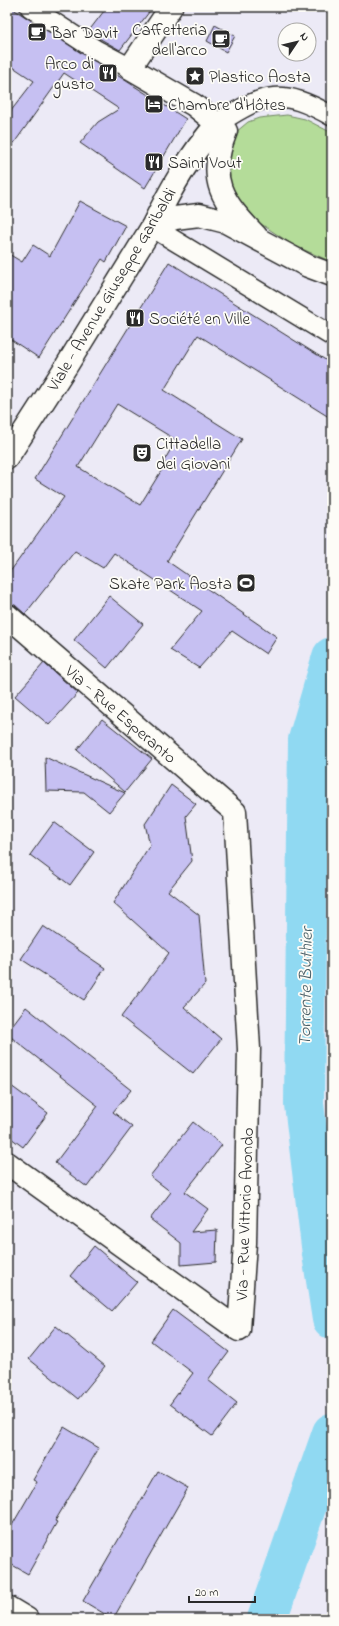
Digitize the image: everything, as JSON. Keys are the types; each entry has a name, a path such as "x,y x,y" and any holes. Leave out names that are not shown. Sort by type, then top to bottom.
{"street":[{"path":"30,7 96,50 194,105 226,131 217,161 221,194 238,217 257,238"},
{"path":"130,68 171,7"},
{"path":"218,123 246,105 273,97 288,97 304,101 332,116"},
{"name":"Viale - Avenue Giuseppe Garibaldi","path":"7,458 67,365 152,227 184,167 202,140 218,123"},
{"path":"152,227 175,218 199,215 226,222 308,266 332,275"},
{"path":"152,227 332,336"},
{"name":"Via - Rue Esperanto","path":"7,615 235,812"},
{"name":"Via - Rue Vittorio Avondo","path":"7,1163 239,1330 245,1243 249,1050 235,812"},
{"path":"7,1607 27,1619"}],"green space":[{"path":"287,115 305,119 332,133 332,262 293,245 246,214 229,189 226,157 236,132 248,122 259,118"}],"building":[{"path":"7,7 10,7 186,119 145,188 80,143 98,122 119,109 64,73 7,153 7,116 34,81 7,63"},
{"path":"107,7 153,7 120,50 88,32"},
{"path":"215,25 235,36 226,52 207,41"},
{"path":"80,201 126,226 106,262 102,259 39,358 7,337 7,253 22,262 33,245 50,256"},
{"path":"169,262 332,364 332,419 198,335 164,390 242,439 167,561 277,637 266,654 232,631 199,668 170,650 202,611 114,553 103,568 75,551 25,614 15,605 7,603 7,576 64,497 35,479","holes":["117,404 176,440 164,461 166,463 140,505 78,467"]},
{"path":"109,596 143,624 107,668 74,640"},
{"path":"44,663 78,693 49,725 15,696"},
{"path":"102,719 152,759 125,792 77,750"},
{"path":"45,757 125,793 109,812 84,792 46,791"},
{"path":"171,785 196,804 186,816 192,861 168,891 199,915 205,984 184,1007 221,1039 193,1074 121,1017 169,953 113,903 150,845 145,824"},
{"path":"54,822 94,852 70,885 30,855"},
{"path":"43,926 105,968 84,1000 21,959"},
{"path":"26,1007 131,1090 113,1112 132,1127 87,1187 55,1163 98,1106 7,1034"},
{"path":"7,1083 48,1113 23,1147 7,1135"},
{"path":"193,1122 222,1145 185,1192 208,1209 191,1232 217,1230 216,1262 181,1265 181,1243 150,1219 171,1192 150,1176"},
{"path":"94,1246 137,1282 112,1311 70,1276"},
{"path":"173,1310 229,1352 208,1380 237,1403 212,1436 170,1404 193,1373 151,1341"},
{"path":"56,1326 105,1366 78,1399 29,1359"},
{"path":"64,1427 99,1448 55,1521 57,1522 28,1574 7,1562 7,1534 37,1482 33,1480"},
{"path":"158,1471 188,1488 113,1619 83,1601"}],"waterway":[{"name":"Torrente Buthier","path":"332,657 308,740 304,1104 322,1254 332,1319"},
{"name":"Torrente Buthier","path":"267,1619 332,1433"}],"place":[{"name":"Bar Davit","path":"37,32"},
{"name":"Caffetteria dell'arco","path":"221,39"},
{"name":"Arco di gusto","path":"108,73"},
{"name":"Plastico Aosta","path":"195,76"},
{"name":"Chambre d'Hôtes","path":"154,104"},
{"name":"Saint Vout","path":"154,162"},
{"name":"Société en Ville","path":"135,318"},
{"name":"Cittadella dei Giovani","path":"142,453"},
{"name":"Skate Park Aosta","path":"246,583"}]}
